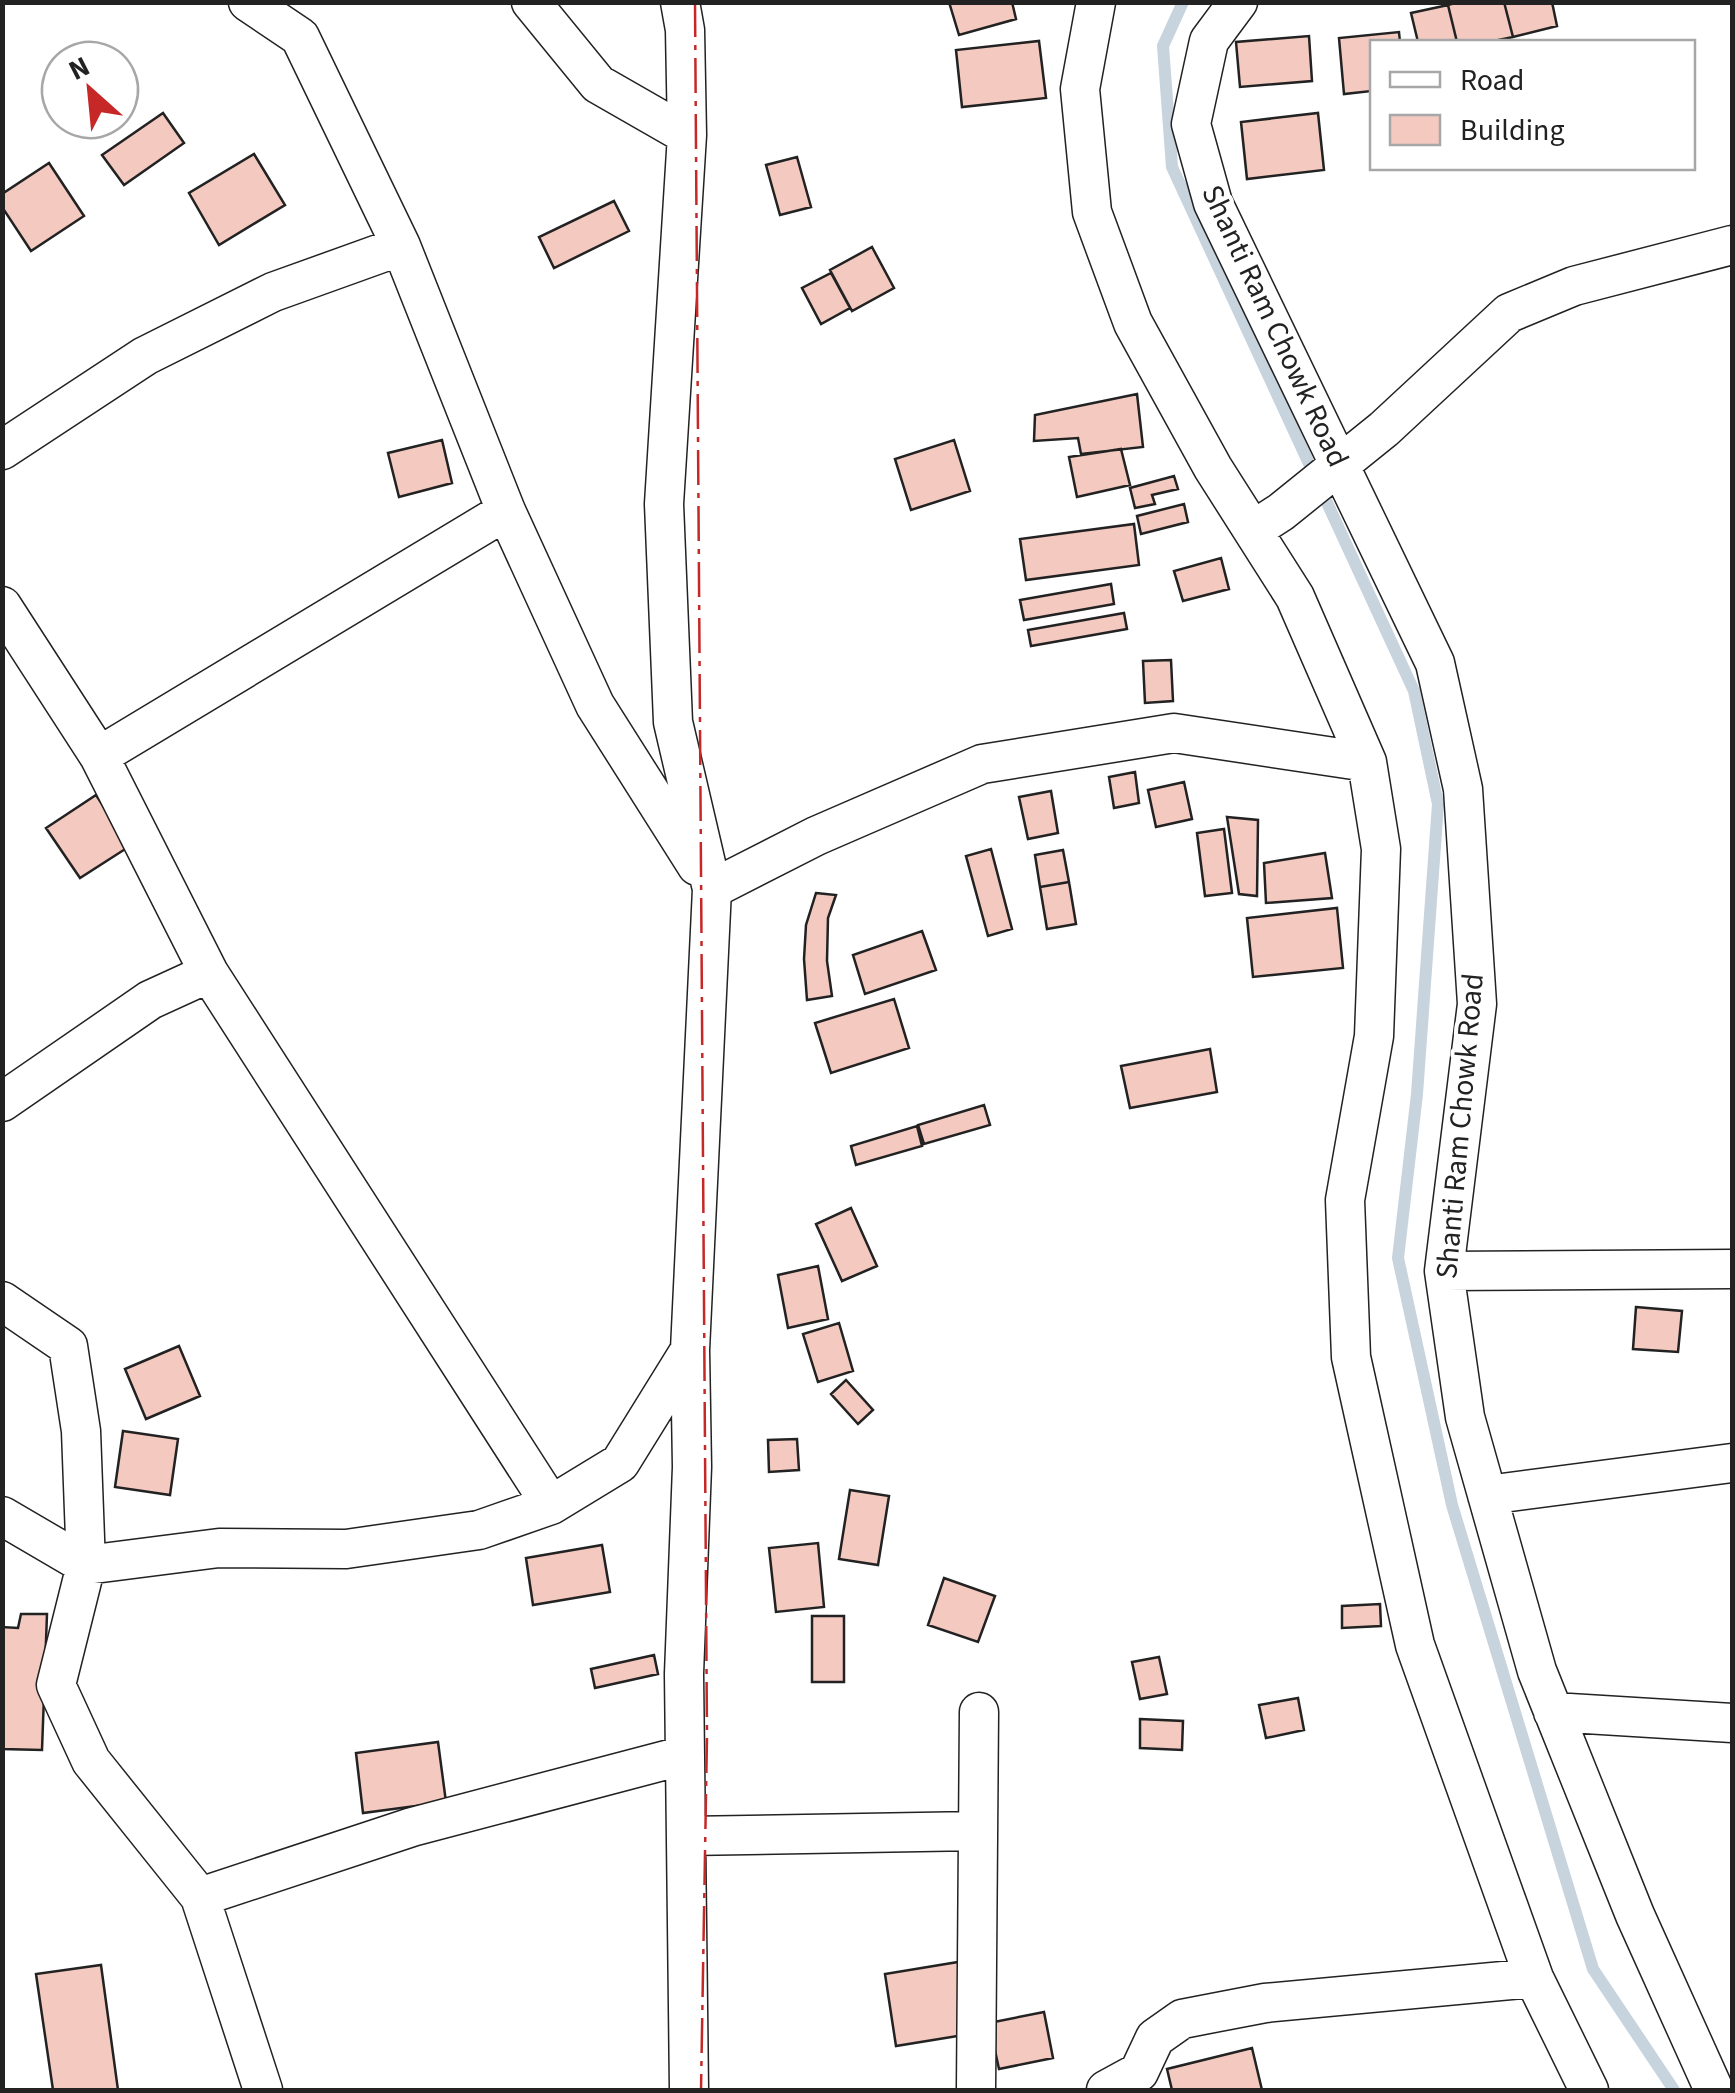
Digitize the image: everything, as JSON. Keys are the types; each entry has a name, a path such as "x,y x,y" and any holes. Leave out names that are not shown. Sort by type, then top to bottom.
{"street":[{"path":"248,2 300,37 401,246 506,511 595,705 712,889"},
{"path":"531,2 598,84 687,135"},
{"path":"680,2 687,135 664,504 673,722 712,889 690,1350 692,1467 684,1674 689,2090"},
{"path":"1096,2 1080,90 1092,212 1134,323 1213,468 1267,521 1295,597 1368,762 1381,849 1374,1036 1344,1200 1351,1357 1415,1644 1534,1978 1590,2090"},
{"name":"Shanti Ram Chowk Road","path":"1238,2 1209,41 1192,124 1213,204 1335,469 1434,663 1463,790 1477,1004 1444,1271 1465,1417 1536,1672 1635,1915 1714,2090"},
{"path":"2,450 145,356 273,292 401,246"},
{"path":"1267,521 1384,429 1509,313 1574,286 1732,246"},
{"path":"99,756 506,511"},
{"path":"2,606 99,756 209,973 551,1506"},
{"path":"712,889 816,836 982,764 1174,732 1368,762"},
{"path":"2,1102 150,1000 209,973"},
{"path":"1444,1271 1732,1269"},
{"path":"2,1301 68,1346 82,1431 86,1565 56,1685 90,1761 200,1897 263,2090"},
{"path":"2,1516 86,1565 220,1548 346,1549 479,1530 551,1506 620,1462 690,1350"},
{"path":"1487,1494 1732,1463"},
{"path":"976,2090 978,1712"},
{"path":"1553,1712 1732,1723"},
{"path":"200,1897 412,1827 685,1756"},
{"path":"686,1836 977,1831"},
{"path":"1106,2090 1139,2072 1154,2038 1182,2019 1265,2003 1534,1978"}],"building":[{"path":"949,2 1012,2 1016,19 959,35"},
{"path":"1504,2 1513,37 1457,40 1448,5"},
{"path":"1504,2 1552,2 1557,26 1513,37"},
{"path":"1448,5 1457,40 1418,40 1411,13"},
{"path":"1399,32 1400,40 1370,40 1370,91 1344,94 1339,38"},
{"path":"1309,36 1312,81 1240,87 1236,42"},
{"path":"1039,41 1046,98 962,107 956,50"},
{"path":"163,113 184,143 124,185 102,155 124,140 140,140 140,129"},
{"path":"1318,113 1324,170 1247,179 1241,122"},
{"path":"254,154 285,205 219,245 189,193"},
{"path":"797,157 811,207 780,215 766,165"},
{"path":"49,163 84,216 31,251 2,207 2,194"},
{"path":"614,201 629,231 554,268 539,237"},
{"path":"872,247 894,288 852,311 830,270"},
{"path":"831,273 850,308 821,324 802,288"},
{"path":"1137,394 1143,447 1081,454 1078,438 1034,441 1035,415"},
{"path":"442,440 452,483 399,497 388,453"},
{"path":"954,440 970,491 911,510 895,459"},
{"path":"1121,449 1130,485 1077,497 1069,457"},
{"path":"1174,476 1178,489 1152,495 1155,504 1135,508 1130,488"},
{"path":"1184,504 1188,522 1141,534 1137,516"},
{"path":"1134,524 1139,565 1026,580 1020,539"},
{"path":"1221,558 1229,589 1183,601 1174,571"},
{"path":"1111,584 1114,604 1024,620 1020,600"},
{"path":"1124,613 1127,629 1031,646 1028,630"},
{"path":"1171,660 1173,701 1145,703 1143,661"},
{"path":"1135,772 1139,803 1114,808 1109,777"},
{"path":"1184,782 1192,819 1156,827 1148,790"},
{"path":"1051,791 1058,833 1028,839 1019,797"},
{"path":"96,795 130,846 80,878 46,828"},
{"path":"1227,817 1258,820 1257,896 1239,894"},
{"path":"1224,829 1232,893 1205,896 1197,833"},
{"path":"991,849 1012,929 988,936 966,856"},
{"path":"1063,850 1069,882 1040,887 1035,855"},
{"path":"1325,853 1332,898 1266,903 1264,863"},
{"path":"1069,882 1076,924 1047,929 1040,887"},
{"path":"816,893 836,895 828,918 827,961 832,996 807,1000 806,925"},
{"path":"1337,908 1343,968 1253,977 1247,918"},
{"path":"922,931 936,970 865,994 853,955"},
{"path":"894,999 909,1048 831,1073 815,1023"},
{"path":"1210,1049 1217,1092 1130,1108 1121,1066"},
{"path":"984,1105 990,1125 924,1144 918,1125"},
{"path":"917,1126 922,1146 856,1165 851,1146"},
{"path":"851,1208 877,1266 842,1281 816,1224"},
{"path":"818,1266 828,1319 788,1328 778,1275"},
{"path":"1636,1307 1682,1311 1678,1352 1633,1349"},
{"path":"839,1323 853,1371 818,1382 803,1334"},
{"path":"179,1346 200,1396 146,1419 125,1369"},
{"path":"846,1380 873,1410 858,1424 831,1394"},
{"path":"123,1431 178,1439 170,1495 115,1487"},
{"path":"797,1439 799,1470 769,1472 768,1440"},
{"path":"850,1490 889,1496 878,1565 839,1559"},
{"path":"818,1543 824,1607 776,1612 769,1548"},
{"path":"602,1545 610,1592 533,1605 526,1558"},
{"path":"944,1578 995,1596 978,1642 928,1625"},
{"path":"1380,1604 1381,1626 1342,1628 1342,1606"},
{"path":"21,1614 47,1614 42,1750 2,1749 2,1627 18,1628"},
{"path":"812,1616 844,1616 844,1682 812,1682"},
{"path":"654,1655 658,1674 595,1688 591,1669"},
{"path":"1159,1657 1167,1694 1140,1699 1132,1662"},
{"path":"1298,1698 1304,1730 1266,1738 1259,1705"},
{"path":"1140,1719 1183,1721 1182,1750 1140,1748"},
{"path":"438,1742 446,1802 363,1813 356,1753"},
{"path":"958,1962 970,2034 896,2046 885,1974"},
{"path":"101,1965 118,2090 53,2090 36,1974"},
{"path":"1044,2012 1053,2058 999,2069 989,2023"},
{"path":"1252,2048 1262,2090 1172,2090 1167,2069"}],"waterway":[{"path":"1183,2 1163,46 1172,167 1414,691 1438,804 1417,1094 1398,1258 1452,1505 1593,1969 1674,2090"}],"power":[{"path":"695,2 707,1736 701,2090"}]}
